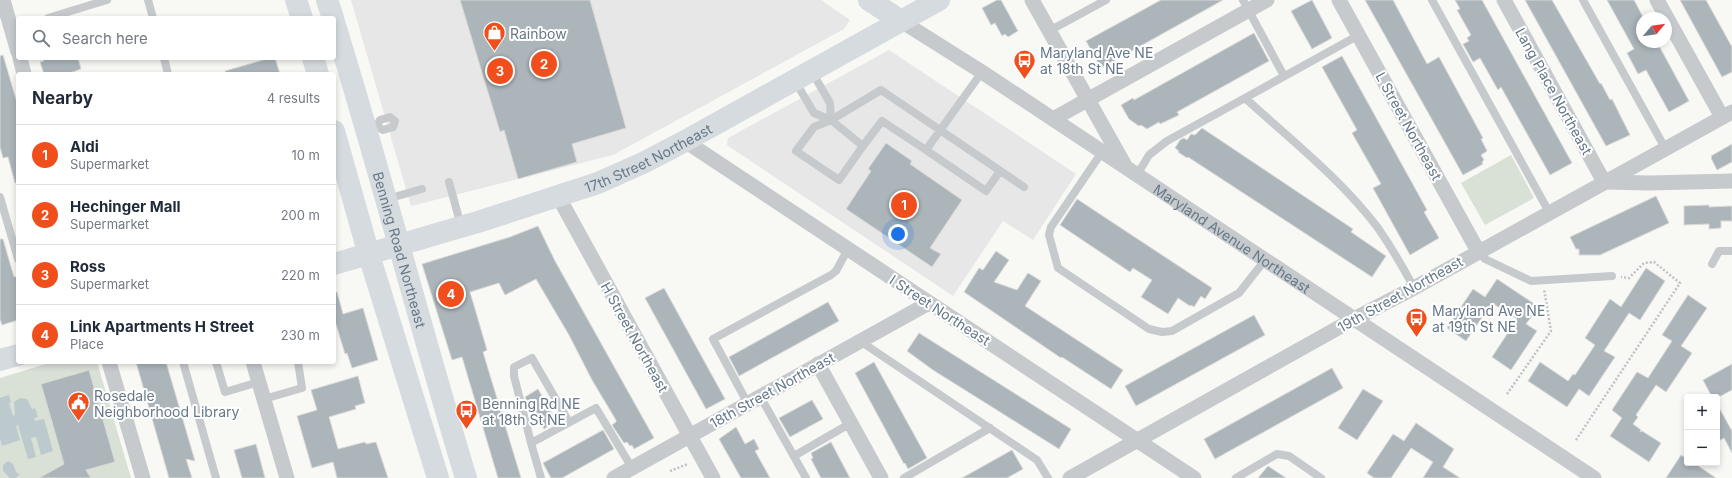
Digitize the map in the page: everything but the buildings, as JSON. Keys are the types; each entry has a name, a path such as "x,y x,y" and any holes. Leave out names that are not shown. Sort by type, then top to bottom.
{"main road":[{"path":"296,0 301,16"},
{"path":"327,0 332,16"},
{"name":"Maryland Avenue Northeast","path":"869,0 901,21"},
{"name":"17th Street Northeast","path":"336,263 461,227 614,177 685,141 939,0"},
{"name":"Benning Road Northeast","path":"336,28 372,128 387,200 399,245 434,373 466,478"},
{"path":"314,60 317,72"},
{"name":"Benning Road Northeast","path":"336,138 369,254 438,478"},
{"path":"0,360 16,356"}],"street":[{"path":"3,0 16,46"},
{"path":"1032,0 1088,100 1131,171"},
{"path":"1053,119 1088,100 1246,5 1267,0"},
{"name":"L Street Northeast","path":"1340,0 1478,251"},
{"name":"Lang Place Northeast","path":"1504,0 1604,182"},
{"path":"1657,0 1727,115"},
{"name":"Maryland Avenue Northeast","path":"901,21 982,72 1594,478"},
{"path":"20,60 24,72"},
{"name":"19th Street Northeast","path":"1070,478 1354,319 1414,288 1478,251 1727,115"},
{"name":"I Street Northeast","path":"685,141 1194,478"},
{"path":"1604,182 1649,183 1732,181"},
{"name":"H Street Northeast","path":"558,196 713,478"},
{"name":"18th Street Northeast","path":"616,478 929,303"},
{"path":"110,364 143,478"},
{"path":"254,364 287,478"},
{"path":"818,364 881,478"}],"lane":[{"path":"55,16 107,0"},
{"path":"148,0 152,16"},
{"path":"1049,31 1106,0"},
{"path":"1432,0 1549,212"},
{"path":"1583,0 1665,148"},
{"path":"1246,5 1284,76"},
{"path":"1131,171 1166,141 1359,35"},
{"path":"164,60 168,72"},
{"path":"926,150 982,72"},
{"path":"803,76 814,113 831,120 862,146"},
{"path":"803,76 830,103 831,120"},
{"path":"1000,171 986,191 882,120 839,180 796,151 814,127 831,120 881,90 941,129 1024,187"},
{"path":"1245,98 1311,157 1377,227 1394,252 1414,288"},
{"path":"1102,152 1051,227 1049,235 1058,268 1149,329 1162,332 1172,331 1239,293 1265,260"},
{"path":"449,182 461,227"},
{"path":"387,200 422,190"},
{"path":"0,197 16,252"},
{"path":"806,478 794,456 713,339 831,275 836,271 848,249"},
{"path":"1478,251 1485,259 1530,281 1612,276"},
{"path":"1712,264 1719,251 1732,251"},
{"path":"860,341 1037,460 1048,478"},
{"path":"541,478 514,376 514,367 532,358 569,422"},
{"path":"184,364 216,478"},
{"path":"217,364 224,392 259,382"},
{"path":"264,399 302,388 298,364"},
{"path":"531,443 596,408 632,468"},
{"path":"794,456 851,423"},
{"path":"904,478 990,428"},
{"path":"1236,478 1277,454 1289,456 1321,478"}],"path":[{"path":"1576,440 1680,283 1654,262 1644,263 1629,278 1612,276"},
{"path":"1507,394 1551,332 1543,280"},
{"path":"670,471 688,464"}],"shaded area":[{"path":"351,0 821,0 850,20 844,29 613,155 411,206"},
{"path":"889,50 1076,174 1033,240 1003,221 953,296 727,145 728,138"},
{"path":"1511,155 1534,198 1485,225 1461,183"},
{"path":"46,364 98,364 131,478 0,478 0,378"},
{"path":"9,395 11,402 9,403 13,416 15,415 14,402 20,398 27,399 32,409 35,408 38,417 34,418 35,421 44,419 53,451 41,455 36,437 31,438 36,457 28,459 18,425 16,426 20,440 2,446 0,438 0,398"},
{"path":"8,461 13,464 16,472 20,475 15,478 10,478 3,471 3,465"}],"place":[{"name":"Rainbow","path":"494,52"},
{"name":"Hechinger Mall","path":"544,64"},
{"name":"Ross","path":"500,71"},
{"name":"Maryland Ave NE at 18th St NE","path":"1024,80"},
{"name":"Aldi","path":"904,205"},
{"name":"Link Apartments H Street","path":"451,294"},
{"name":"Maryland Ave NE at 19th St NE","path":"1416,338"},
{"name":"Rosedale Neighborhood Library","path":"78,422"},
{"name":"Benning Rd NE at 18th St NE","path":"466,430"}]}
